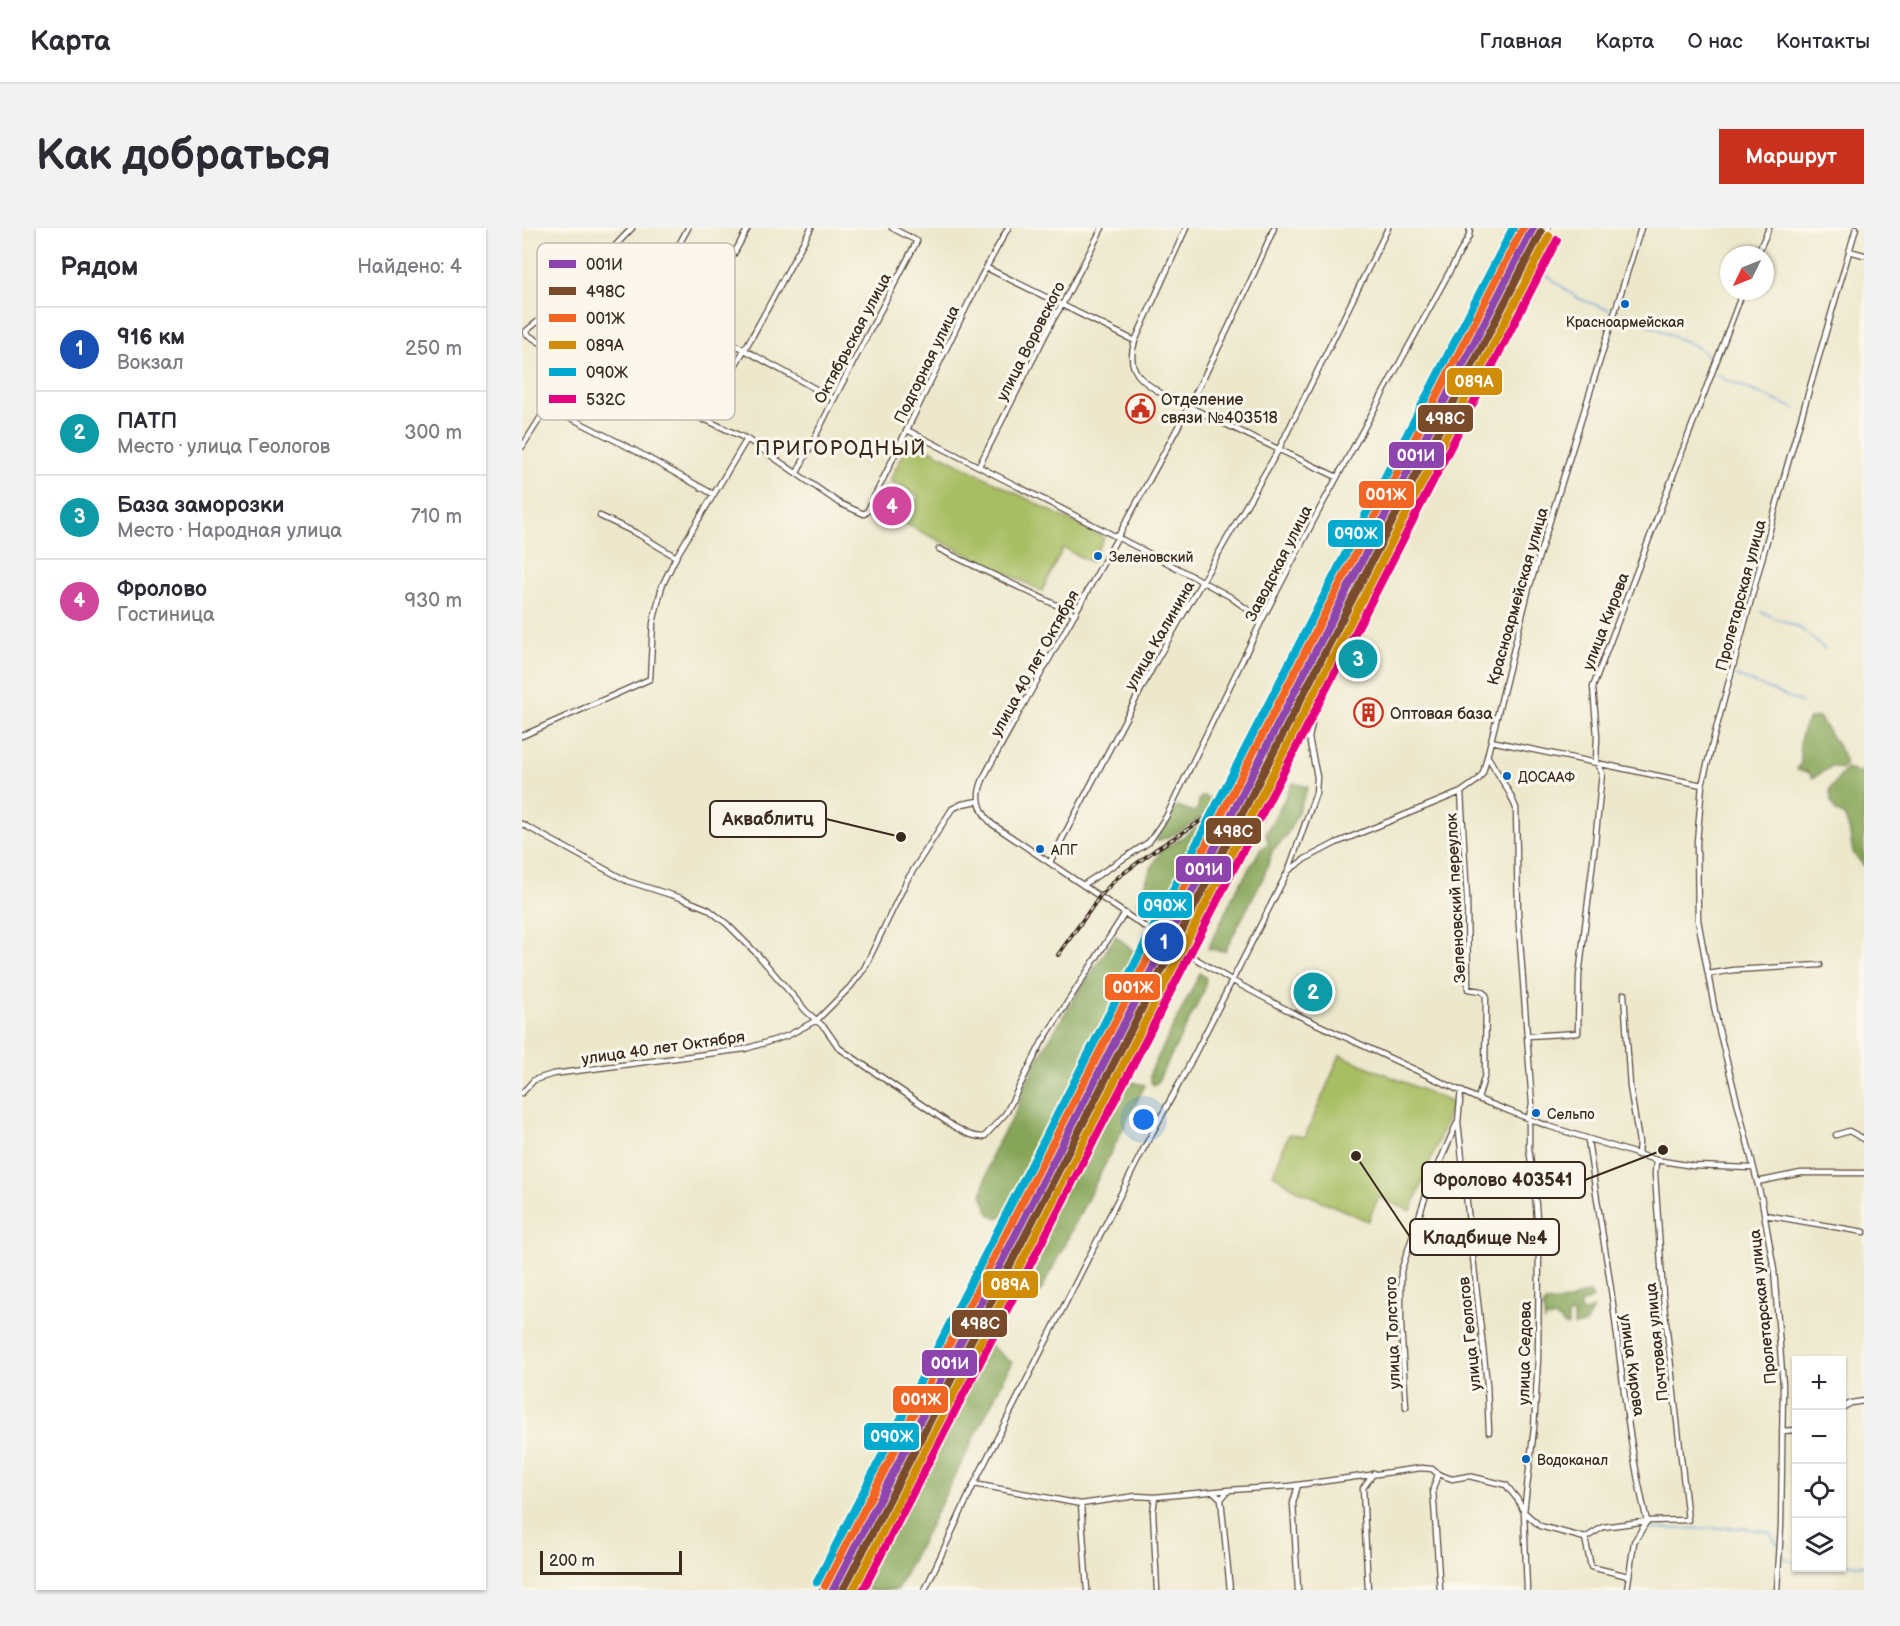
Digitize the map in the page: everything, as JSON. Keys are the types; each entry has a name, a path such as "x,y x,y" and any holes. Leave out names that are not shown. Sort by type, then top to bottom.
{"street":[{"path":"618,243 632,228"},
{"path":"680,243 688,228"},
{"path":"735,252 748,228"},
{"path":"735,365 811,228"},
{"name":"Октябрьская улица","path":"797,473 917,241 892,228"},
{"name":"Подгорная улица","path":"797,473 839,503 860,513 867,512 1008,228"},
{"name":"улица Воровского","path":"979,466 1101,228"},
{"path":"1186,228 1135,340 1131,359 1138,375 1152,387 1189,406 1337,477"},
{"name":"улица 40 лет Октября","path":"522,1093 534,1080 553,1074 745,1049 787,1036 817,1020 850,987 864,969 906,880 952,809 962,804 978,801 980,787 1000,747 1189,406 1274,228"},
{"name":"улица Калинина","path":"1050,862 1156,661 1279,449 1388,228"},
{"name":"Заводская улица","path":"1083,885 1149,842 1166,817 1262,620 1337,477 1469,236 1470,228"},
{"path":"1288,871 1316,792 1317,777 1309,738 1313,719 1372,598 1375,563 1414,494 1436,449 1449,439 1460,425 1489,370 1538,269 1542,241 1548,228"},
{"name":"Красноармейская улица","path":"1488,757 1529,588 1641,228"},
{"path":"1761,246 1768,228"},
{"name":"Пролетарская улица","path":"1777,1590 1781,1526 1783,1385 1774,1270 1765,1215 1717,1022 1698,920 1696,842 1702,785 1785,470 1856,228"},
{"path":"1849,251 1864,255"},
{"path":"987,268 1135,340"},
{"name":"улица Кирова","path":"1528,1036 1578,1033 1579,976 1596,844 1602,773 1596,762 1597,736 1593,687 1740,300"},
{"path":"537,322 524,332 537,340"},
{"path":"735,344 834,399"},
{"path":"522,447 539,420"},
{"path":"575,420 713,494"},
{"path":"704,420 747,440 797,473"},
{"path":"907,430 1203,582 1262,620"},
{"path":"522,736 650,679 652,637 662,586 676,557 747,440"},
{"path":"600,516 638,534 676,557"},
{"path":"939,549 1075,614"},
{"path":"1491,741 1702,785"},
{"path":"1488,757 1516,808 1518,913 1532,1104 1529,1117"},
{"name":"Зеленовский переулок","path":"925,1590 974,1485 1288,871 1336,843 1461,792 1478,780 1488,757"},
{"name":"Зеленовский переулок","path":"1461,792 1467,898 1468,989 1481,990 1486,995 1485,1074 1478,1099"},
{"path":"978,801 982,812 992,824 1166,941 1231,980 1291,1012 1478,1099 1588,1140 1656,1160 1693,1166 1752,1168"},
{"path":"522,824 627,881 708,909 727,924 758,955 806,1011 817,1020 839,1048 970,1136 984,1137 1006,1113 1042,1042 1125,913"},
{"path":"1708,974 1734,970 1820,965"},
{"path":"1624,994 1630,1087 1639,1142 1638,1155"},
{"name":"улица Геологов","path":"1461,1090 1458,1122 1487,1384 1489,1432"},
{"name":"улица Седова","path":"1527,1590 1524,1512 1534,1428 1538,1359 1539,1244 1529,1148 1529,1117"},
{"name":"улица Толстого","path":"1406,1407 1401,1325 1401,1271 1428,1190 1458,1122"},
{"path":"1836,1135 1849,1131 1864,1139"},
{"name":"улица Кирова","path":"1588,1140 1614,1311 1623,1388 1640,1495 1647,1521"},
{"name":"Почтовая улица","path":"1647,1521 1688,1520 1663,1295 1656,1160"},
{"path":"1756,1182 1800,1173 1864,1173"},
{"path":"1765,1215 1864,1232"},
{"path":"1846,1406 1864,1401"},
{"path":"1782,1431 1792,1430"},
{"path":"974,1485 1081,1504 1136,1496 1155,1497 1298,1485 1421,1468 1432,1469 1452,1479 1469,1476 1506,1485 1524,1512 1540,1526 1585,1538 1603,1527 1647,1521"},
{"path":"1363,1488 1374,1473"},
{"path":"1438,1474 1433,1489 1440,1590"},
{"path":"1353,1476 1363,1488 1368,1590"},
{"path":"1298,1485 1293,1503 1298,1590"},
{"path":"1221,1500 1229,1490"},
{"path":"1214,1492 1221,1500 1230,1590"},
{"path":"1155,1497 1153,1512 1157,1590"},
{"path":"1518,1500 1522,1501 1525,1497"},
{"path":"1081,1504 1087,1590"},
{"path":"1627,1590 1634,1542 1647,1521"},
{"path":"1585,1538 1591,1567 1628,1576"}],"green space":[{"name":"Зеленовский","path":"910,439 1104,538 1091,562 1063,548 1042,591 905,524 919,496 890,481"},
{"path":"1819,717 1843,754 1845,765 1841,769 1832,766 1813,778 1808,772 1797,770 1801,762 1800,745 1803,730 1809,719"},
{"path":"1846,769 1857,772 1864,770 1864,866 1853,853 1844,815 1836,812 1831,802 1830,789"},
{"path":"1275,778 1284,780 1279,794 1273,793 1200,940 1194,944 1194,930 1206,904 1237,842 1250,824 1249,819 1266,786"},
{"path":"1293,783 1308,787 1285,838 1273,849 1264,876 1225,951 1208,949 1234,894 1260,850 1268,843 1266,833"},
{"path":"1204,796 1216,802 1205,814 1180,831 1156,841 1177,806 1194,812 1198,808 1199,799"},
{"path":"1200,825 1204,825 1201,834 1166,901 1161,906 1138,903 1149,873 1162,848"},
{"path":"1116,936 1142,958 1137,972 1133,974 1067,1107 1007,1212 999,1218 990,1215 982,1195 992,1153 1016,1111 1035,1064 1073,1000"},
{"path":"1179,964 1183,966 1181,972 1137,1062 1133,1075 1126,1076 1123,1071 1136,1040 1173,969"},
{"path":"1200,973 1206,978 1204,991 1157,1083 1153,1085 1150,1073"},
{"path":"1340,1055 1453,1103 1411,1211 1379,1197 1368,1221 1299,1191 1273,1174 1289,1134 1305,1137"},
{"path":"1115,1078 1145,1085 1039,1295 1034,1294 1022,1271"},
{"path":"1590,1293 1593,1298 1581,1304 1580,1311 1583,1313 1593,1309 1585,1324 1574,1326 1574,1316 1571,1314 1568,1316 1568,1326 1553,1317 1550,1319 1547,1317 1545,1321 1543,1308 1545,1303 1569,1301"},
{"path":"980,1337 1012,1363 897,1590 850,1590"}],"waterway":[{"path":"1544,273 1577,298 1610,310"},
{"path":"1623,313 1699,348 1713,361"},
{"path":"1716,374 1796,409"},
{"path":"1761,612 1800,628 1825,649"},
{"path":"1737,676 1803,703"},
{"path":"1651,1529 1743,1528 1769,1532 1778,1545"},
{"path":"1781,1552 1787,1560 1792,1562"},
{"path":"1846,1564 1864,1565"}],"railway":[{"path":"821,1590 839,1565 870,1508 1530,228"},
{"path":"1058,955 1100,896 1117,878 1155,850 1207,817 1235,789"}],"transit line":[{"name":"090Ж","path":"817,1582 1513,228"},
{"name":"001Ж","path":"825,1586 1523,228"},
{"name":"001И","path":"833,1590 1533,228"},
{"name":"498С","path":"843,1590 1541,232"},
{"name":"089А","path":"853,1590 1549,236"},
{"name":"532С","path":"863,1590 1557,240"}],"place":[{"name":"Красноармейская","path":"1625,304"},
{"name":"Отделение связи №403518","path":"1140,408"},
{"name":"Фролово","path":"892,506"},
{"name":"Зеленовский","path":"1098,556"},
{"name":"База заморозки","path":"1358,659"},
{"name":"Оптовая база","path":"1369,713"},
{"name":"ДОСААФ","path":"1507,776"},
{"name":"Акваблитц","path":"901,837"},
{"name":"АПГ","path":"1040,849"},
{"name":"916 км","path":"1164,942"},
{"name":"ПАТП","path":"1313,992"},
{"name":"Сельпо","path":"1536,1113"},
{"name":"Фролово 403541","path":"1663,1150"},
{"name":"Кладбище №4","path":"1356,1156"},
{"name":"Водоканал","path":"1526,1459"}],"district":[{"name":"ПРИГОРОДНЫЙ","path":"841,448"}]}
